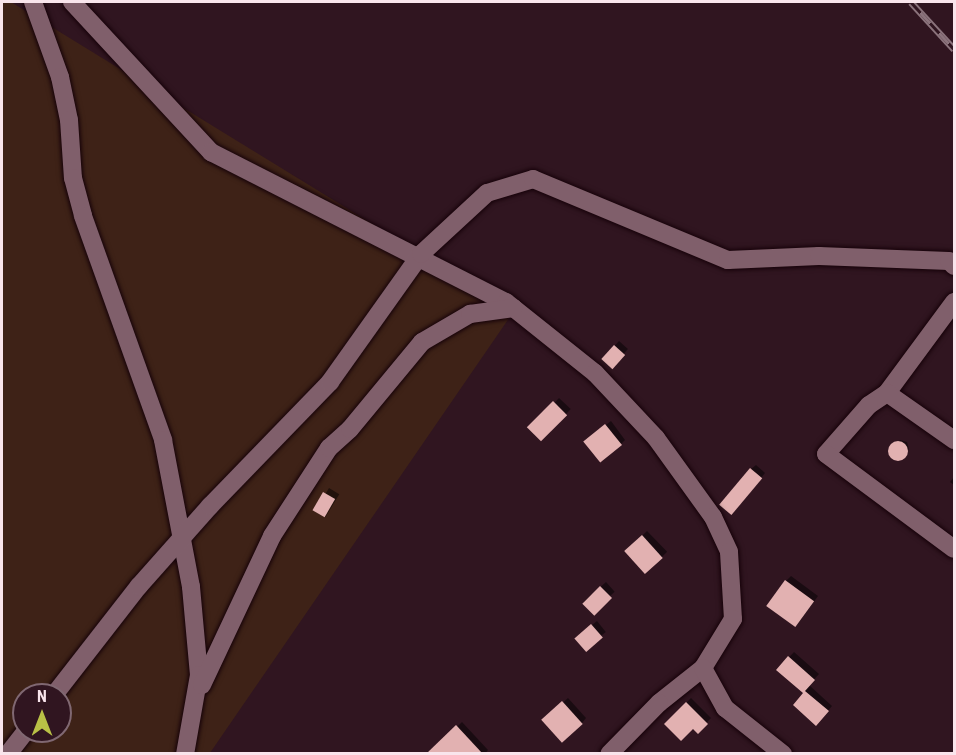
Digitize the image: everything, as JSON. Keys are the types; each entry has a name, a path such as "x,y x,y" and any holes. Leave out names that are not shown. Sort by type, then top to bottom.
{"street":[{"path":"33,2 60,77 75,187 163,440 182,538 199,675 196,704"},
{"path":"72,2 211,152 514,308 595,373 656,438 713,517 729,552 733,619 703,668 659,704 609,753"},
{"path":"64,683 182,538 330,382 418,258 487,193 533,179 728,260 819,256 949,261 954,266"},
{"path":"954,302 887,393 869,405 826,454 954,549"},
{"path":"185,753 196,704 209,666 272,537 329,448 350,429 422,342 452,321 470,314 514,308"},
{"path":"887,393 954,440"},
{"path":"703,668 725,708 783,753"}],"shaded area":[{"path":"2,2 11,2 514,311 210,753 2,753"}],"building":[{"path":"614,345 625,355 612,369 601,359"},
{"path":"553,401 567,415 541,441 527,427"},
{"path":"605,424 622,445 600,463 583,442"},
{"path":"898,441 905,444 908,451 905,458 898,461 891,458 888,451 891,444"},
{"path":"750,468 762,478 731,515 719,505"},
{"path":"323,492 335,499 325,517 313,510"},
{"path":"642,535 663,558 645,574 624,551"},
{"path":"785,580 814,601 795,627 766,606"},
{"path":"600,586 612,598 594,616 582,604"},
{"path":"591,624 603,638 586,652 574,638"},
{"path":"788,656 815,680 805,691 829,711 816,726 793,705 803,693 776,670"},
{"path":"562,701 583,724 562,743 541,720"},
{"path":"686,702 708,724 698,734 693,729 681,741 664,724"},
{"path":"456,725 482,753 427,753"}],"railway":[{"path":"911,2 954,49"}]}
